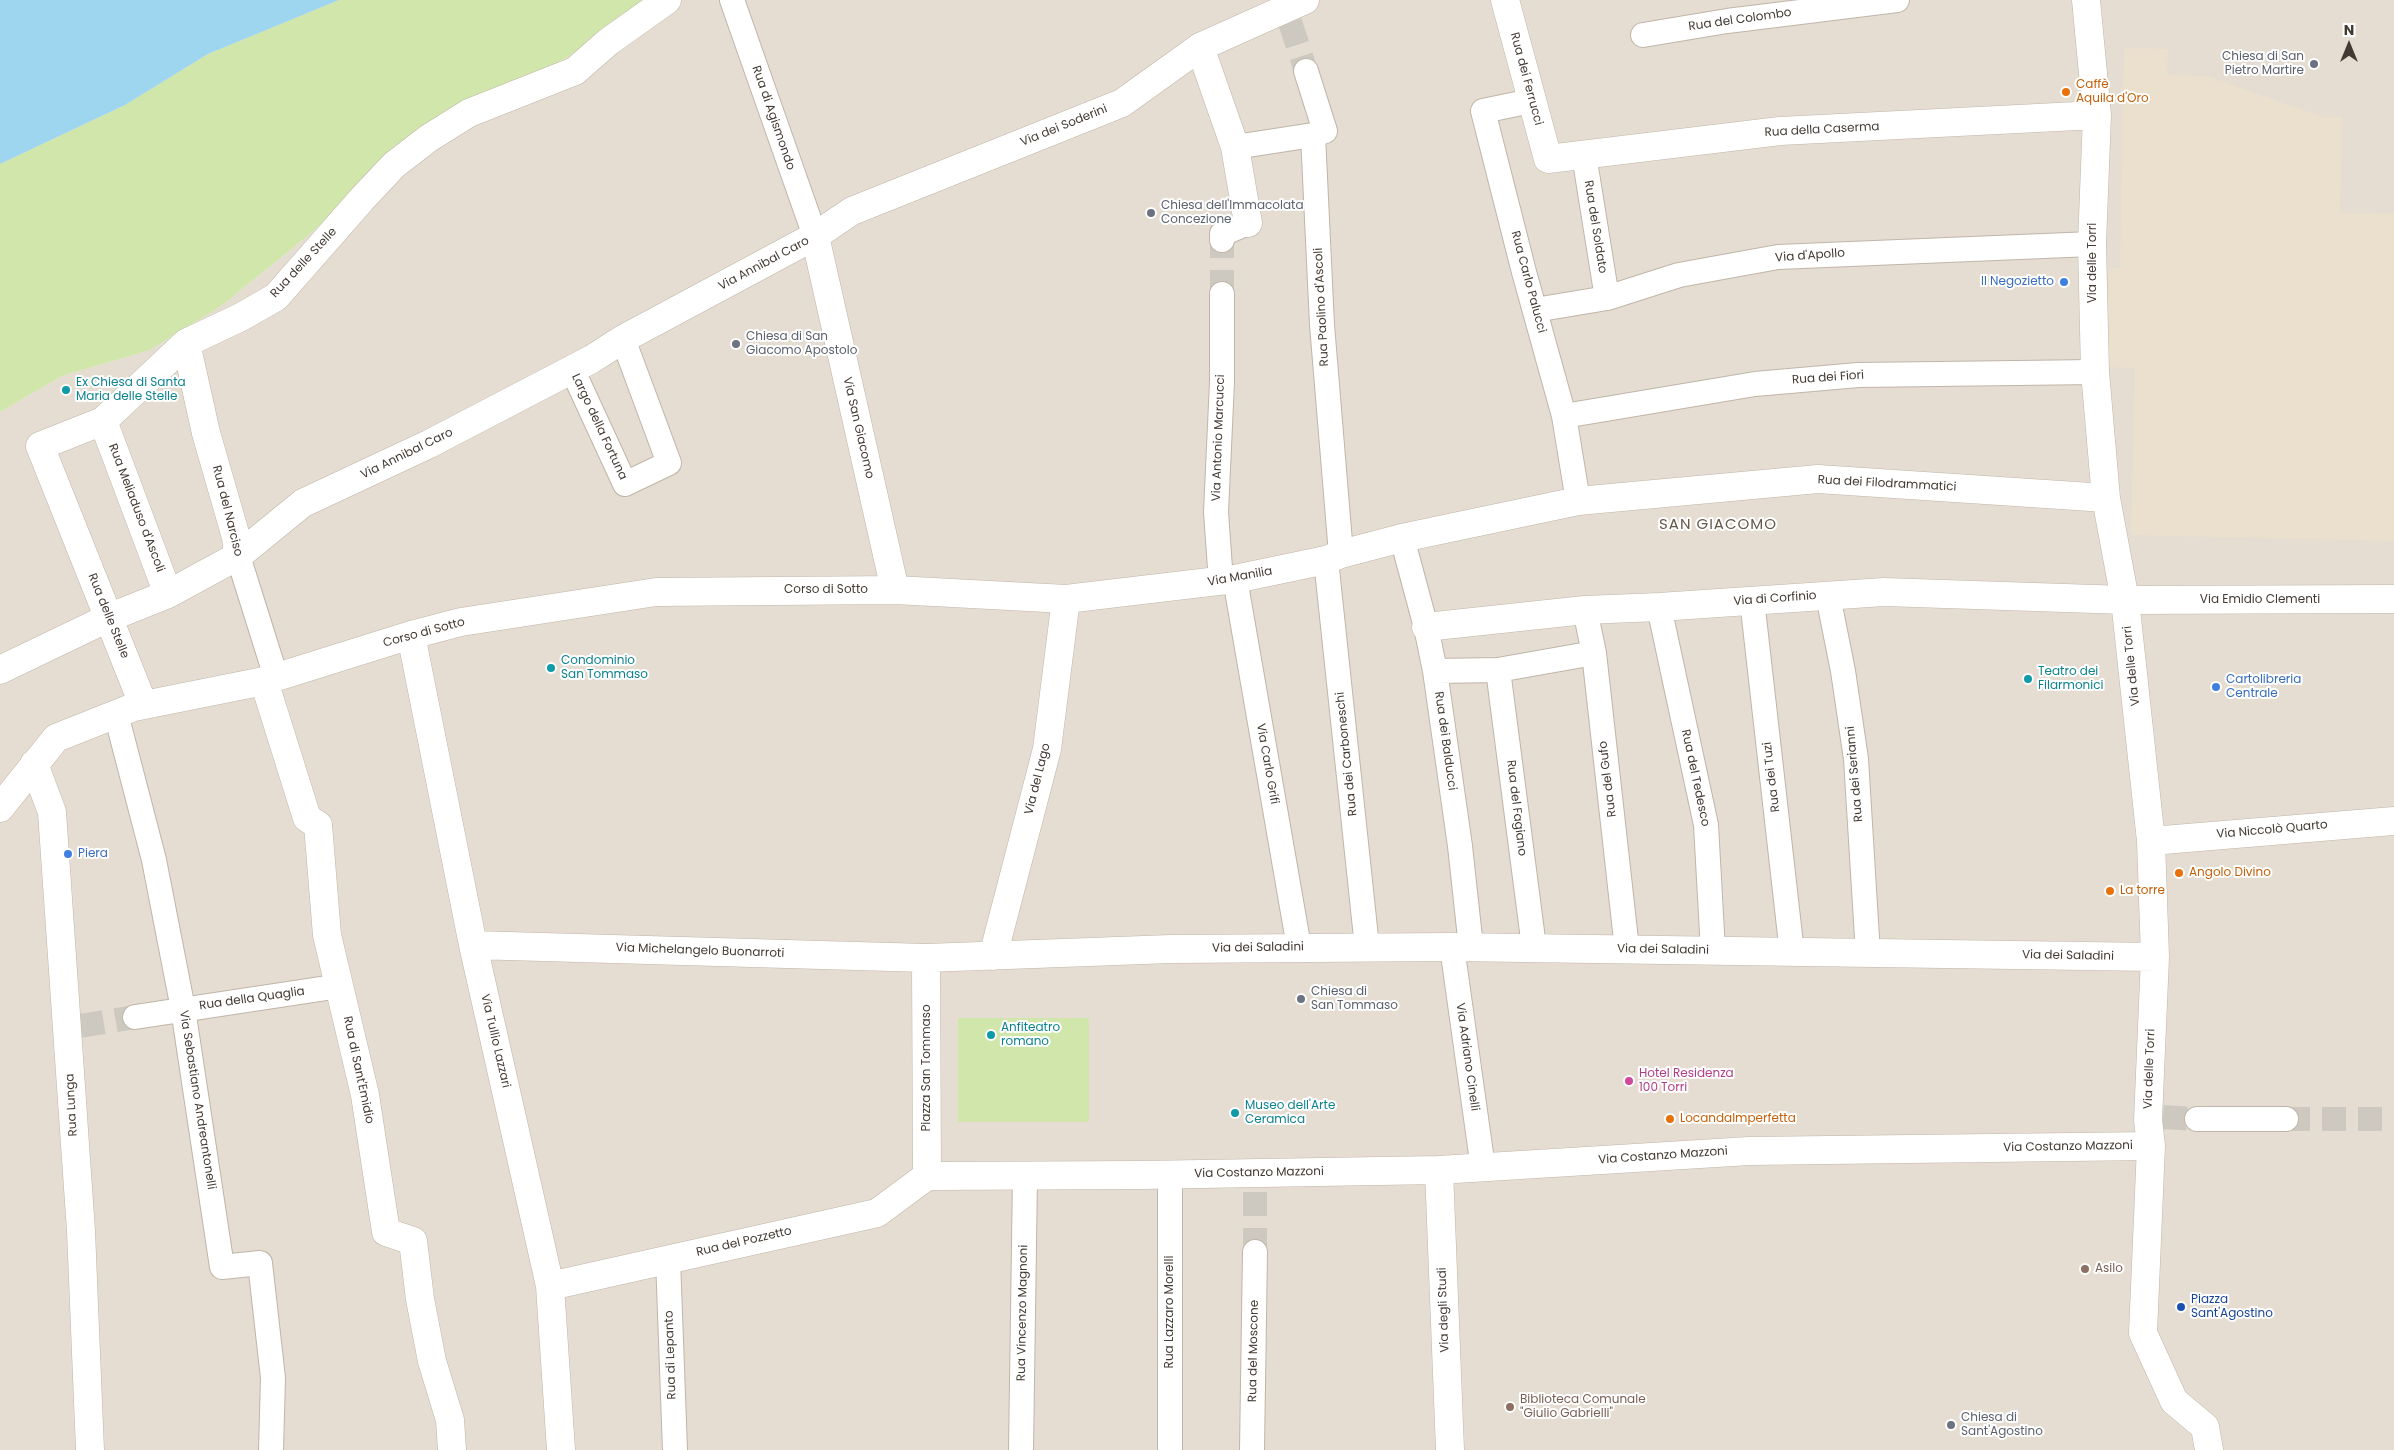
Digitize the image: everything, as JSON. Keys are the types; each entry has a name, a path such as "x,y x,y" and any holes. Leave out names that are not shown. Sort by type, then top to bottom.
{"street":[{"name":"Rua delle Stelle","path":"143,704 40,446 103,421 186,343 241,317 276,297 394,165 429,138 469,113 575,71 608,42 667,0"},
{"name":"Rua di Agismondo","path":"732,0 815,236"},
{"name":"Rua dei Ferrucci","path":"1506,0 1531,101 1548,159"},
{"name":"Rua del Colombo","path":"1643,35 1727,21 1897,0"},
{"name":"Via delle Torri","path":"2086,0 2098,116 2092,244 2095,372 2106,498 2125,600 2151,841 2155,957 2154,1128 2143,1333 2174,1401 2205,1427 2208,1450"},
{"name":"Via dei Soderini","path":"815,236 852,211 1122,103 1200,47 1294,10"},
{"path":"1200,47 1236,147 1248,223 1222,237"},
{"path":"1236,147 1312,135 1325,131 1306,71"},
{"name":"Rua Carlo Palucci","path":"1531,101 1483,111 1564,416 1578,501"},
{"name":"Rua della Caserma","path":"1548,159 1780,131 2098,116"},
{"name":"Rua Paolino d'Ascoli","path":"1312,135 1334,557"},
{"name":"Rua del Soldato","path":"1584,155 1607,298"},
{"name":"Via Annibal Caro","path":"0,670 108,618 168,594 238,556 303,503 429,444 592,359 623,339 815,236"},
{"name":"Via San Giacomo","path":"815,236 895,590"},
{"name":"Via d'Apollo","path":"1535,310 1607,298 1679,275 1778,257 2092,244"},
{"name":"Via Antonio Marcucci","path":"1222,294 1222,382 1216,512 1228,581"},
{"name":"Largo della Fortuna","path":"572,369 625,484 669,463 623,339"},
{"name":"Rua del Narciso","path":"186,343 206,433 236,537 238,556 270,679"},
{"name":"Rua dei Fiori","path":"1564,416 1755,384 1839,377 1962,373 2095,372"},
{"name":"Rua Meliaduso d'Ascoli","path":"103,421 168,594"},
{"name":"Rua dei Filodrammatici","path":"1578,501 1818,479 2106,498"},
{"name":"Via Manilia","path":"895,590 1066,599 1228,581 1334,557 1402,538 1578,501"},
{"name":"Rua dei Balducci","path":"1402,538 1426,627 1435,671 1460,846 1462,947"},
{"name":"Rua dei Carboneschi","path":"1334,557 1367,947"},
{"name":"Via Carlo Grifi","path":"1228,581 1299,947"},
{"name":"Corso di Sotto","path":"0,808 56,738 143,704 270,679 411,635 461,622 656,592 895,590"},
{"name":"Via di Corfinio","path":"1426,627 1585,610 1884,592 2125,600"},
{"name":"Rua dei Serianni","path":"1828,596 1843,671 1856,759 1868,954"},
{"name":"Via del Lago","path":"993,956 1047,749 1066,599"},
{"name":"Via Emidio Clementi","path":"2125,600 2394,599"},
{"name":"Rua dei Tuzi","path":"1752,600 1792,953"},
{"name":"Rua del Tedesco","path":"1659,607 1706,825 1713,952"},
{"name":"Rua del Gufo","path":"1585,610 1594,653 1628,950"},
{"name":"Via Tullio Lazzari","path":"411,635 473,945 550,1286 561,1450"},
{"path":"1435,671 1498,670 1594,653"},
{"name":"Rua del Fagiano","path":"1498,670 1534,947"},
{"name":"Rua di Sant'Emidio","path":"270,679 307,818 318,824 327,935 364,1095 386,1232 413,1241 421,1308 432,1361 450,1420 452,1450"},
{"name":"Via Sebastiano Andreantonelli","path":"116,714 154,860 183,1009 222,1267 260,1263 273,1378 271,1450"},
{"name":"Rua Lunga","path":"34,764 52,812 74,1028 90,1450"},
{"name":"Via Niccolò Quarto","path":"2151,841 2287,828 2394,821"},
{"name":"Via Michelangelo Buonarroti","path":"473,945 926,958"},
{"name":"Via Adriano Cinelli","path":"1462,947 1483,1168"},
{"name":"Via dei Saladini","path":"993,956 1171,949 1534,947 1713,952 2155,957"},
{"path":"926,958 993,956"},
{"name":"Piazza San Tommaso","path":"926,958 928,1176"},
{"name":"Rua della Quaglia","path":"135,1017 340,986"},
{"path":"2197,1119 2286,1119"},
{"name":"Via Costanzo Mazzoni","path":"1173,1174 1255,1176 1483,1168 2154,1128"},
{"name":"Via degli Studi","path":"1439,1170 1450,1450"},
{"path":"928,1176 1173,1174"},
{"name":"Rua Lazzaro Morelli","path":"1170,1450 1173,1174"},
{"name":"Rua del Pozzetto","path":"550,1286 877,1213 928,1176"},
{"name":"Rua Vincenzo Magnoni","path":"1021,1450 1025,1176"},
{"name":"Rua del Moscone","path":"1252,1450 1255,1252"},
{"name":"Rua di Lepanto","path":"668,1259 675,1450"}],"shaded area":[{"path":"656,0 2394,0 2394,1450 0,1450 0,412 62,376 150,350 221,306 305,238 389,165 519,88"},
{"path":"2124,48 2168,49 2167,75 2207,76 2323,117 2342,117 2340,213 2394,214 2394,541 2131,535 2135,368 2107,367 2109,268 2120,268"}],"green space":[{"path":"339,0 656,0 519,88 389,165 305,238 221,306 150,350 62,376 0,412 0,164 125,105 208,54"},
{"path":"958,1018 1089,1018 1089,1122 958,1122"}],"water":[{"path":"0,0 339,0 208,54 125,105 0,164"}],"tunnel":[{"path":"1290,22 1306,71"},
{"path":"1222,240 1222,294"},
{"path":"80,1026 135,1017"},
{"path":"2163,1117 2197,1119"},
{"path":"2286,1119 2394,1119"},
{"path":"1255,1180 1255,1252"}],"place":[{"name":"Chiesa di San Pietro Martire","path":"2314,64"},
{"name":"Caffè Aquila d'Oro","path":"2066,92"},
{"name":"Chiesa dell'Immacolata Concezione","path":"1151,213"},
{"name":"Il Negozietto","path":"2064,282"},
{"name":"Chiesa di San Giacomo Apostolo","path":"736,344"},
{"name":"Ex Chiesa di Santa Maria delle Stelle","path":"66,390"},
{"name":"Condominio San Tommaso","path":"551,668"},
{"name":"Teatro dei Filarmonici","path":"2028,679"},
{"name":"Cartolibreria Centrale","path":"2216,687"},
{"name":"Piera","path":"68,854"},
{"name":"Angolo Divino","path":"2179,873"},
{"name":"La torre","path":"2110,891"},
{"name":"Chiesa di San Tommaso","path":"1301,999"},
{"name":"Anfiteatro romano","path":"991,1035"},
{"name":"Hotel Residenza 100 Torri","path":"1629,1081"},
{"name":"Museo dell'Arte Ceramica","path":"1235,1113"},
{"name":"LocandaImperfetta","path":"1670,1119"},
{"name":"Asilo","path":"2085,1269"},
{"name":"Piazza Sant'Agostino","path":"2181,1307"},
{"name":"Biblioteca Comunale \"Giulio Gabrielli\"","path":"1510,1407"},
{"name":"Chiesa di Sant'Agostino","path":"1951,1425"}],"district":[{"name":"SAN GIACOMO","path":"1718,525"}]}
